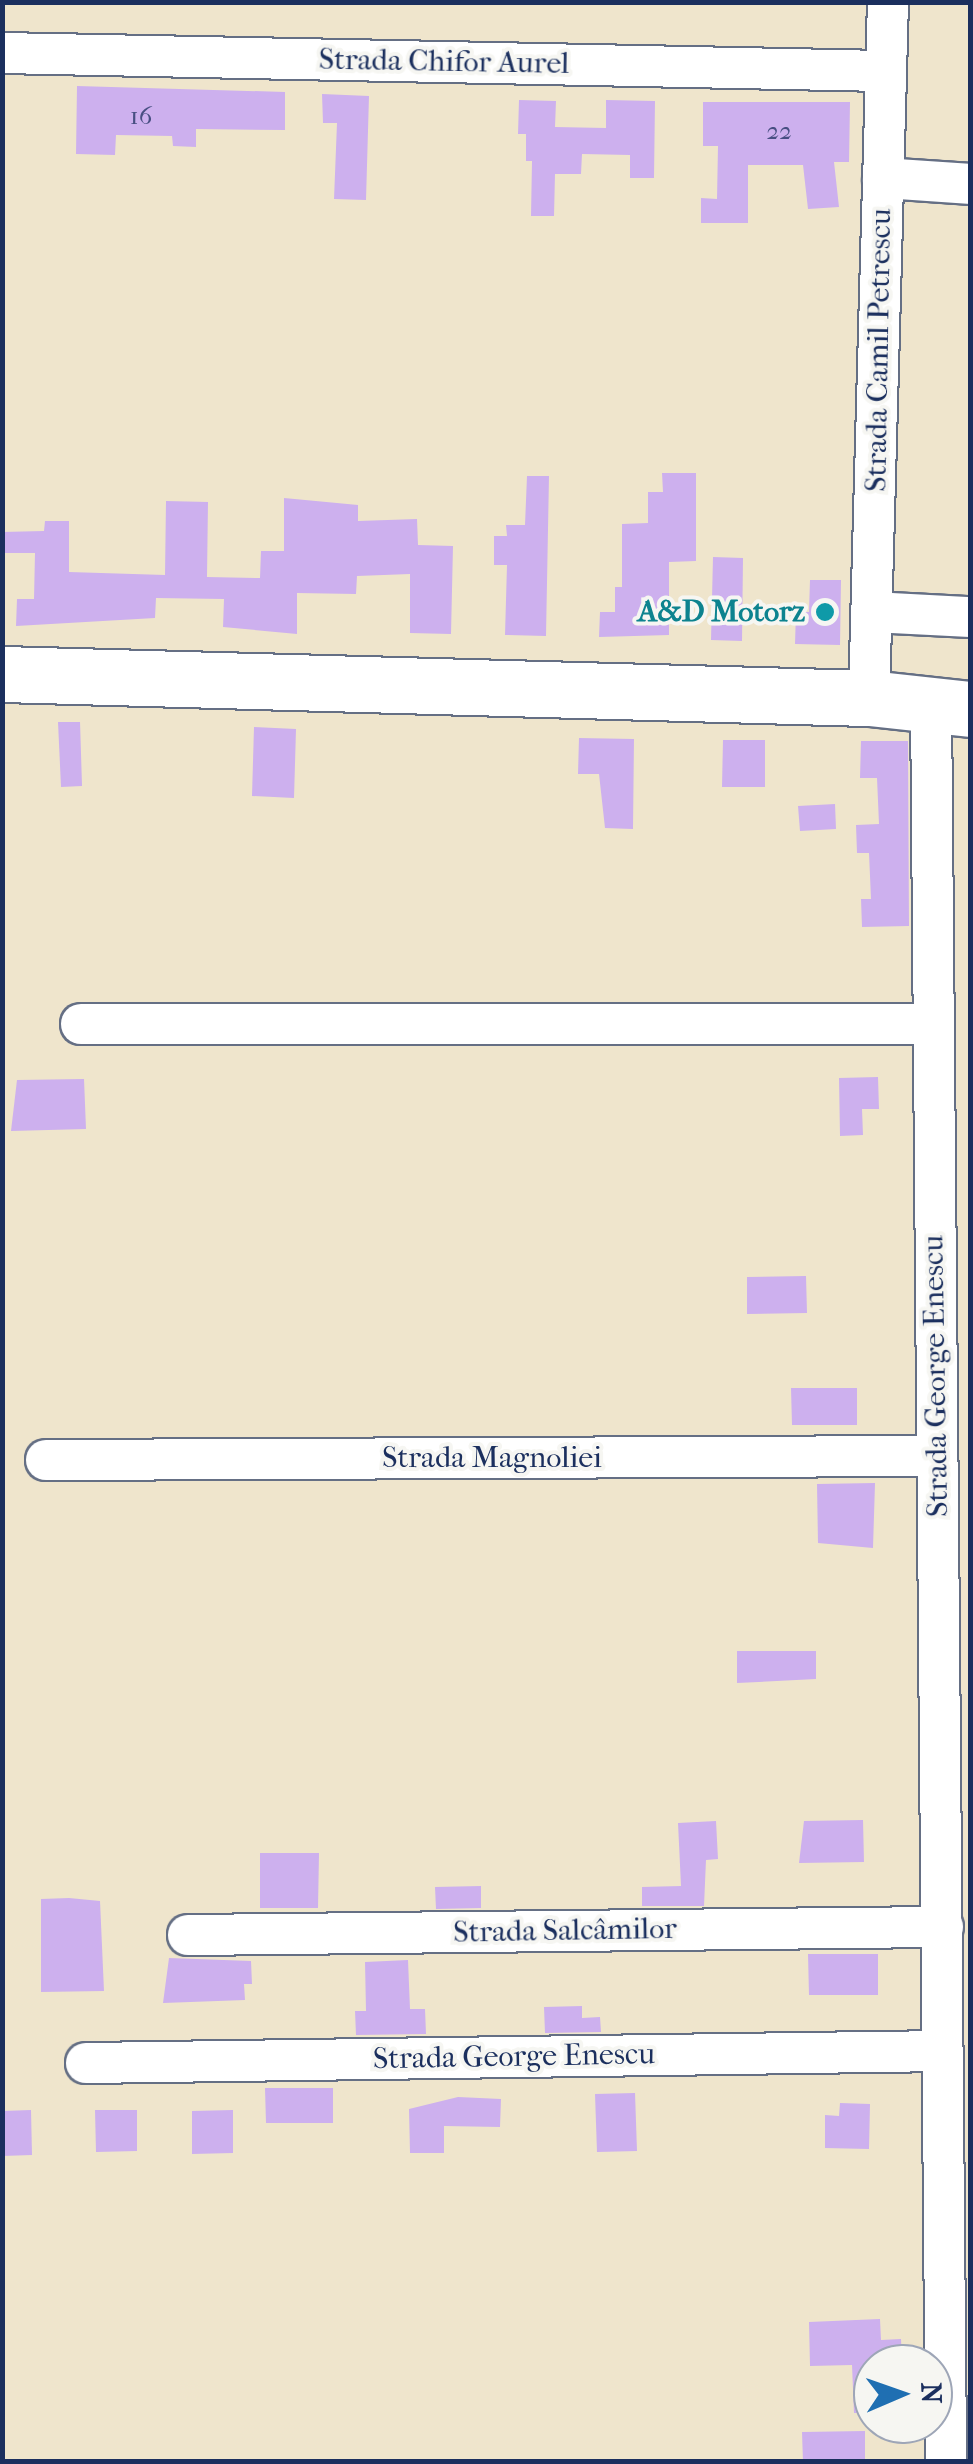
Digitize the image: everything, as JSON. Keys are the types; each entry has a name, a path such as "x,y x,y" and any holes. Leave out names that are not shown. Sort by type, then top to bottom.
{"highway":[{"path":"2,674 957,700"}],"street":[{"name":"Strada Camil Petrescu","path":"870,698 888,2"},
{"name":"Strada Chifor Aurel","path":"2,53 886,71"},
{"path":"883,178 970,184"},
{"path":"872,612 970,617"},
{"name":"Strada George Enescu","path":"946,2462 942,2051 944,1927 955,1766 948,1479 952,1273 932,1024 957,700"},
{"path":"80,1024 932,1024"},
{"name":"Strada Magnoliei","path":"46,1460 948,1479"},
{"name":"Strada Salcâmilor","path":"188,1935 944,1927"},
{"name":"Strada George Enescu","path":"86,2063 942,2051"}],"building":[{"path":"77,86 285,92 285,130 196,129 196,147 173,146 172,136 116,135 115,155 76,154"},
{"path":"322,94 369,96 366,200 334,199 337,123 323,123"},
{"path":"519,100 556,101 555,127 606,128 606,100 655,101 654,178 630,178 630,155 582,154 581,174 555,174 554,216 531,216 532,161 526,161 526,134 518,134"},
{"path":"703,102 850,102 849,162 834,162 839,207 808,209 803,165 748,165 748,223 701,223 701,198 717,199 718,146 703,146"},
{"path":"662,473 696,473 696,561 669,562 669,635 599,637 600,612 615,612 615,587 622,587 622,524 648,523 648,492 663,492"},
{"path":"527,476 549,476 546,636 505,635 507,565 494,565 494,536 507,536 506,525 525,525"},
{"path":"284,498 358,505 358,521 417,519 418,545 453,546 451,634 410,633 410,574 357,576 356,594 297,593 297,634 223,627 224,599 156,598 155,618 16,626 17,599 34,599 35,553 2,553 2,532 44,531 45,521 69,521 69,572 165,575 166,501 208,502 207,577 260,578 261,551 284,551"},
{"path":"713,557 743,558 742,641 711,640"},
{"name":"A&D Motorz","path":"810,580 841,580 840,645 795,644 796,612 809,612"},
{"path":"58,722 80,722 82,786 61,787"},
{"path":"254,727 296,729 294,798 252,796"},
{"path":"579,738 634,739 633,829 605,828 599,774 578,774"},
{"path":"723,740 765,740 765,787 722,787"},
{"path":"861,741 908,741 909,926 862,927 861,899 871,899 869,853 857,853 856,825 879,824 877,778 860,778"},
{"path":"835,804 836,829 800,831 798,806"},
{"path":"878,1077 879,1109 862,1109 863,1135 840,1136 839,1078"},
{"path":"84,1079 86,1129 11,1131 17,1080"},
{"path":"806,1276 807,1313 747,1314 747,1277"},
{"path":"791,1388 857,1388 857,1425 792,1425"},
{"path":"875,1483 873,1548 818,1543 817,1484"},
{"path":"737,1651 816,1651 816,1679 737,1683"},
{"path":"863,1820 864,1862 799,1863 804,1821"},
{"path":"716,1821 718,1859 706,1860 704,1906 642,1906 642,1887 681,1886 678,1823"},
{"path":"260,1853 319,1853 318,1908 260,1908"},
{"path":"481,1886 481,1908 436,1909 435,1887"},
{"path":"41,1899 100,1901 104,1991 41,1992"},
{"path":"808,1954 878,1954 878,1995 809,1995"},
{"path":"169,1958 251,1961 252,1984 244,1984 245,2000 163,2003"},
{"path":"408,1960 410,2009 425,2009 426,2034 356,2035 355,2011 366,2011 365,1962"},
{"path":"582,2006 582,2018 600,2017 601,2032 545,2033 544,2007"},
{"path":"265,2088 333,2088 333,2123 266,2123"},
{"path":"635,2093 637,2151 597,2152 595,2094"},
{"path":"458,2097 501,2099 500,2127 444,2126 444,2153 410,2153 409,2109"},
{"path":"840,2103 870,2104 869,2149 825,2148 825,2115 839,2116"},
{"path":"31,2110 32,2155 2,2156 2,2111"},
{"path":"95,2110 137,2110 137,2151 96,2152"},
{"path":"233,2110 233,2153 192,2154 192,2111"},
{"path":"880,2319 881,2340 901,2339 901,2344 853,2344 853,2389 852,2365 810,2366 809,2322"},
{"path":"853,2431 853,2444 865,2444 865,2462 803,2462 802,2432"}],"place":[{"name":"A&D Motorz","path":"825,612"}]}
